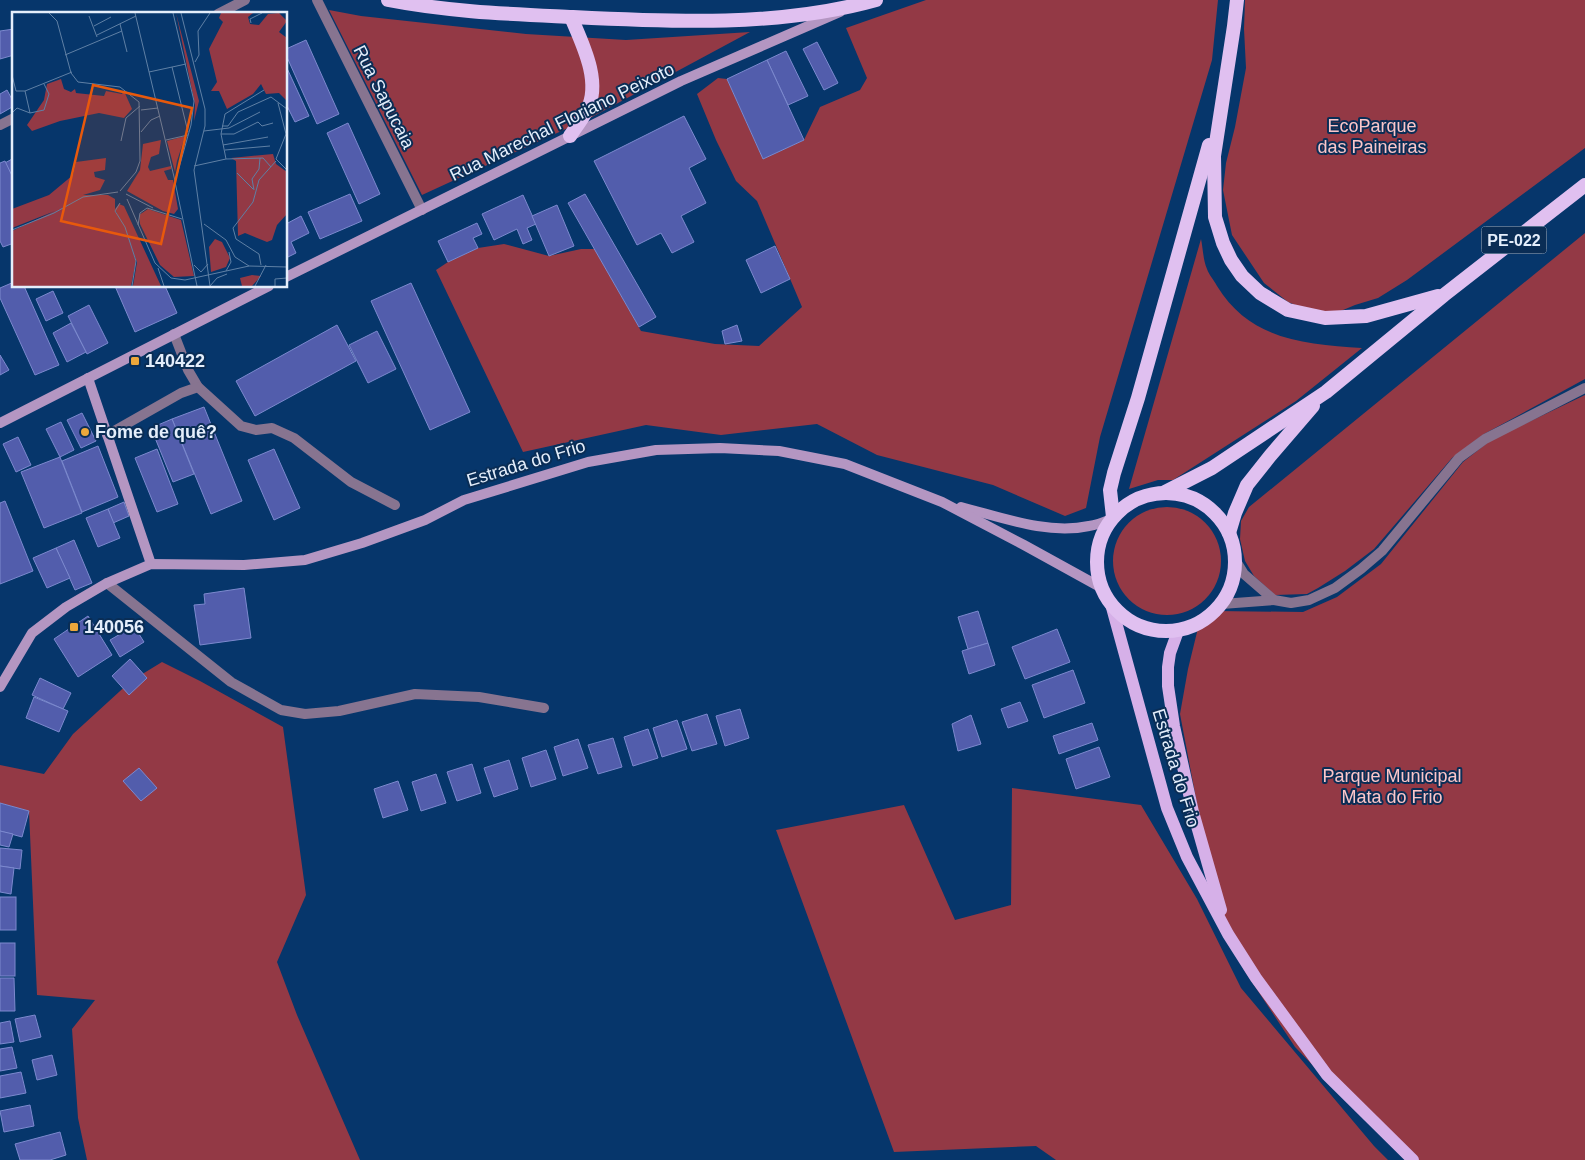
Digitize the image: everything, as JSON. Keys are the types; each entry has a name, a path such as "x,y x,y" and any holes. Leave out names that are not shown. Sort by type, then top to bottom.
{"highway":[{"path":"388,0 425,7 637,20 783,17 856,6 876,0"},
{"path":"1237,0 1214,156 1215,217 1223,243 1231,260 1242,276 1260,293 1288,310 1324,318 1366,316 1444,295"},
{"path":"570,136 588,108 592,90 591,69 571,17"},
{"path":"1112,518 1110,490 1114,473 1138,398 1222,97"},
{"name":"PE-022","path":"1444,295 1585,185"},
{"path":"1165,492 1212,468 1326,392 1444,295"},
{"path":"1229,533 1247,485 1326,392"},
{"path":"1165,492 1188,496 1208,506 1229,533 1236,561 1233,580 1222,604 1199,624 1178,631 1156,631 1135,624 1120,614 1111,604 1102,588 1097,561 1100,539 1112,518 1136,499 1150,494 1165,492"}],"main road":[{"name":"Rua Marechal Floriano Peixoto","path":"288,277 682,81 856,6"},
{"path":"0,424 265,288"},
{"path":"88,378 151,564"},
{"name":"Estrada do Frio","path":"0,687 32,633 66,607 107,583 151,564 244,565 304,560 362,543 416,523 464,500 588,462 656,450 720,448 779,451 845,464 942,502 1102,588"},
{"name":"Estrada do Frio","path":"942,502 1045,527 1088,526 1112,518"},
{"name":"Estrada do Frio","path":"1111,604 1168,808 1187,856 1228,934 1256,978 1327,1075 1413,1160"},
{"name":"Estrada do Frio","path":"1178,631 1170,653 1168,668 1168,686 1174,726 1193,812 1228,934"}],"street":[{"path":"222,12 245,0"},
{"name":"Rua Sapucaia","path":"317,0 422,210"},
{"path":"0,125 12,119"},
{"path":"174,334 188,370 198,387 241,426 256,430 272,428 294,438 351,482 395,505"},
{"path":"107,435 181,393 198,387"},
{"path":"1222,604 1274,600 1291,603 1309,600 1334,588 1382,551 1459,458 1485,439 1585,388"},
{"path":"1236,561 1244,574 1274,600"},
{"path":"107,583 231,682 281,710 304,714 339,711 415,694 479,697 544,708"}],"green space":[{"path":"926,0 1218,0 1212,60 1100,437 1086,508 1065,516 993,485 877,455 817,424 721,435 646,425 523,452 436,270 448,262 478,248 504,244 549,256 581,249 595,249 641,331 715,344 759,346 802,307 757,201 736,181 697,94 718,78 727,79 763,159 804,140 820,107 860,90 867,78 846,28"},
{"name":"EcoParque das Paineiras","path":"1245,0 1585,0 1585,148 1407,280 1378,298 1336,313 1315,313 1288,302 1264,283 1232,235 1223,190 1226,163 1246,68"},
{"path":"329,10 361,16 526,34 626,40 750,32 592,117 422,195"},
{"path":"1585,233 1585,379 1484,434 1452,458 1374,549 1318,588 1307,594 1275,595 1254,576 1245,561 1240,539 1241,521 1249,507"},
{"path":"1201,239 1209,273 1230,304 1245,318 1280,336 1299,341 1362,348 1296,401 1173,480 1158,480 1129,489"},
{"name":"Parque Municipal Mata do Frio","path":"1585,395 1585,1160 1405,1160 1295,1047 1244,970 1228,934 1198,809 1180,714 1188,669 1199,624 1216,611 1303,612 1337,597 1381,564 1463,462 1491,440"},
{"path":"1167,507 1188,511 1205,523 1217,540 1221,561 1217,582 1205,599 1188,611 1167,615 1146,611 1129,599 1117,582 1113,561 1117,540 1129,523 1146,511"},
{"path":"162,662 283,727 306,895 277,962 297,1015 360,1160 87,1160 78,1118 72,1029 95,1000 37,995 29,811 0,803 0,765 44,774 73,734 131,681"},
{"path":"1012,788 1141,805 1197,899 1241,988 1374,1146 1388,1160 1056,1160 1036,1146 894,1152 776,830 904,805 955,920 1011,905"}],"building":[{"path":"12,29 12,56 0,59 0,31"},
{"path":"306,40 339,114 317,124 288,59 288,48"},
{"path":"817,42 838,83 824,90 803,49"},
{"path":"786,51 808,96 788,105 767,60"},
{"path":"767,60 804,140 763,159 727,79"},
{"path":"288,70 309,116 295,122 288,108"},
{"path":"7,90 12,99 12,107 0,114 0,94"},
{"path":"684,116 706,159 689,168 706,203 681,216 694,242 672,253 661,233 637,245 594,161"},
{"path":"348,123 380,194 359,204 327,133"},
{"path":"12,159 12,180 3,164"},
{"path":"5,161 12,176 12,244 3,247 0,241 0,163"},
{"path":"350,194 362,221 320,239 308,212"},
{"path":"585,194 656,317 639,327 568,203"},
{"path":"523,195 536,224 527,228 532,240 523,244 517,229 494,240 482,214"},
{"path":"557,205 574,246 549,256 532,216"},
{"path":"301,216 309,233 291,242 296,253 288,257 288,223"},
{"path":"477,223 482,234 473,238 478,248 448,262 438,241"},
{"path":"775,246 790,279 761,293 746,260"},
{"path":"12,283 12,288 25,288 59,365 35,375 0,298 0,288"},
{"path":"411,283 470,412 430,430 371,301"},
{"path":"116,288 166,288 177,313 135,332"},
{"path":"53,291 63,313 46,321 36,299"},
{"path":"89,305 108,343 87,354 68,316"},
{"path":"71,323 86,352 67,362 53,333"},
{"path":"337,325 356,361 255,416 236,381"},
{"path":"737,325 742,341 725,344 722,331"},
{"path":"377,331 396,369 368,383 349,345"},
{"path":"0,355 9,370 0,375"},
{"path":"204,407 242,501 211,514 172,419"},
{"path":"82,413 96,441 81,448 67,420"},
{"path":"172,419 194,474 173,482 151,428"},
{"path":"61,422 74,450 60,457 46,429"},
{"path":"18,437 31,465 16,472 3,444"},
{"path":"98,446 118,497 82,512 62,461"},
{"path":"157,449 178,504 157,512 135,458"},
{"path":"274,449 300,508 274,520 248,460"},
{"path":"60,457 82,513 44,528 21,472"},
{"path":"5,501 33,571 0,584 0,503"},
{"path":"124,502 129,516 113,523 108,509"},
{"path":"108,509 120,538 98,547 86,518"},
{"path":"74,540 92,583 75,590 56,548"},
{"path":"56,548 70,578 47,588 33,558"},
{"path":"244,588 251,638 200,645 194,605 205,604 204,594"},
{"path":"978,611 988,643 968,649 958,617"},
{"path":"88,616 112,655 78,677 54,639"},
{"path":"134,626 144,642 120,657 110,640"},
{"path":"1057,629 1070,662 1025,679 1012,647"},
{"path":"988,643 995,665 969,674 962,651"},
{"path":"130,659 147,678 129,695 112,676"},
{"path":"1073,670 1085,703 1044,718 1032,685"},
{"path":"40,678 71,693 63,709 32,695"},
{"path":"34,697 68,711 59,732 26,718"},
{"path":"1020,702 1028,721 1008,728 1001,709"},
{"path":"740,709 749,738 725,746 716,716"},
{"path":"707,714 717,744 692,751 682,722"},
{"path":"971,715 981,744 958,751 952,724"},
{"path":"677,720 687,749 662,757 653,728"},
{"path":"1092,723 1098,740 1059,754 1053,736"},
{"path":"648,729 658,758 633,766 624,737"},
{"path":"613,738 622,767 598,774 588,745"},
{"path":"578,739 588,768 563,776 554,747"},
{"path":"1099,747 1110,777 1076,789 1066,759"},
{"path":"546,750 556,779 531,787 522,758"},
{"path":"509,760 518,789 494,797 484,768"},
{"path":"472,764 481,793 457,801 447,772"},
{"path":"139,768 157,788 141,801 123,781"},
{"path":"436,774 446,803 421,811 412,782"},
{"path":"398,781 408,810 383,818 374,789"},
{"path":"0,803 29,811 22,837 0,831"},
{"path":"0,831 13,834 9,847 0,845"},
{"path":"0,848 22,850 20,869 0,866"},
{"path":"0,866 14,868 11,894 0,892"},
{"path":"0,897 16,897 16,930 0,930"},
{"path":"0,943 15,943 15,976 0,976"},
{"path":"0,978 14,978 15,1011 0,1011"},
{"path":"35,1015 41,1037 20,1042 15,1019"},
{"path":"10,1021 14,1042 0,1044 0,1023"},
{"path":"12,1047 17,1068 0,1071 0,1049"},
{"path":"52,1055 57,1075 37,1080 32,1060"},
{"path":"21,1072 26,1093 0,1098 0,1076"},
{"path":"30,1105 34,1126 4,1132 0,1111"},
{"path":"60,1132 66,1155 50,1160 20,1160 15,1144"}],"place":[{"name":"140422","path":"135,361"},
{"name":"Fome de quê?","path":"85,432"},
{"name":"140056","path":"74,627"}]}
